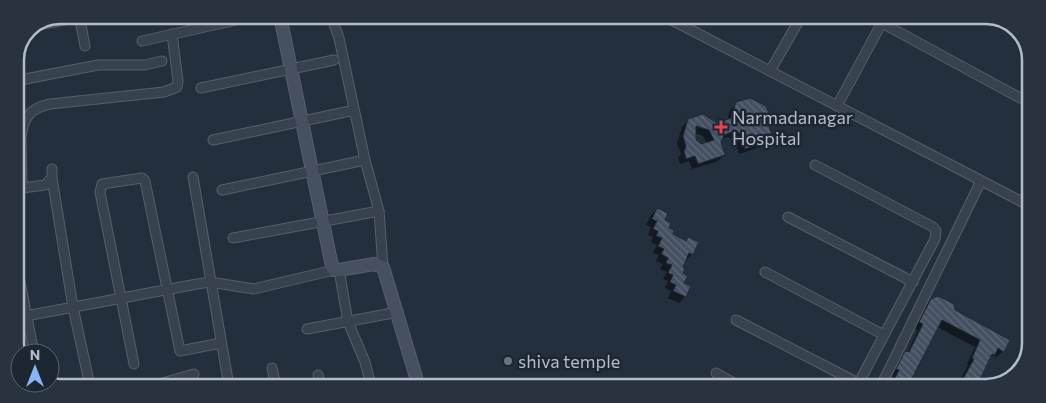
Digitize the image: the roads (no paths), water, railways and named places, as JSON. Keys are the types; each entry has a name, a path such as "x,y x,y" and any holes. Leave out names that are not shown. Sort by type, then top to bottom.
{"main road":[{"path":"281,24 323,221 337,270 374,264 383,267 417,379"}],"street":[{"path":"81,24 85,46"},
{"path":"196,24 197,28"},
{"path":"142,41 216,24"},
{"path":"334,24 339,38 365,160 379,211 383,267"},
{"path":"679,24 1022,202"},
{"path":"770,71 797,24"},
{"path":"837,106 882,24"},
{"path":"891,24 1022,98"},
{"path":"24,126 31,112 38,107 50,104 170,91 176,88 178,81 172,34"},
{"path":"201,88 334,60"},
{"path":"24,79 98,65 145,65 162,61"},
{"path":"213,140 350,111"},
{"path":"222,190 365,160"},
{"path":"815,165 933,227 936,231 935,239 913,282 860,379"},
{"path":"24,187 45,185 52,173 73,307 88,379"},
{"path":"193,177 228,379"},
{"path":"134,364 100,192 102,184 142,178 145,181 180,351 221,343"},
{"path":"884,379 981,181"},
{"path":"233,238 379,211"},
{"path":"788,217 913,282"},
{"path":"26,316 210,282 254,289 337,270 348,322 365,362 369,379"},
{"path":"765,272 884,335"},
{"path":"24,305 32,343"},
{"path":"307,330 398,312"},
{"path":"736,320 846,379"},
{"path":"272,368 274,379"},
{"path":"716,373 727,379"},
{"path":"176,379 194,374"},
{"path":"318,375 319,379"}],"place":[{"name":"Narmadanagar Hospital","path":"721,127"},
{"name":"shiva temple","path":"508,361"}]}
